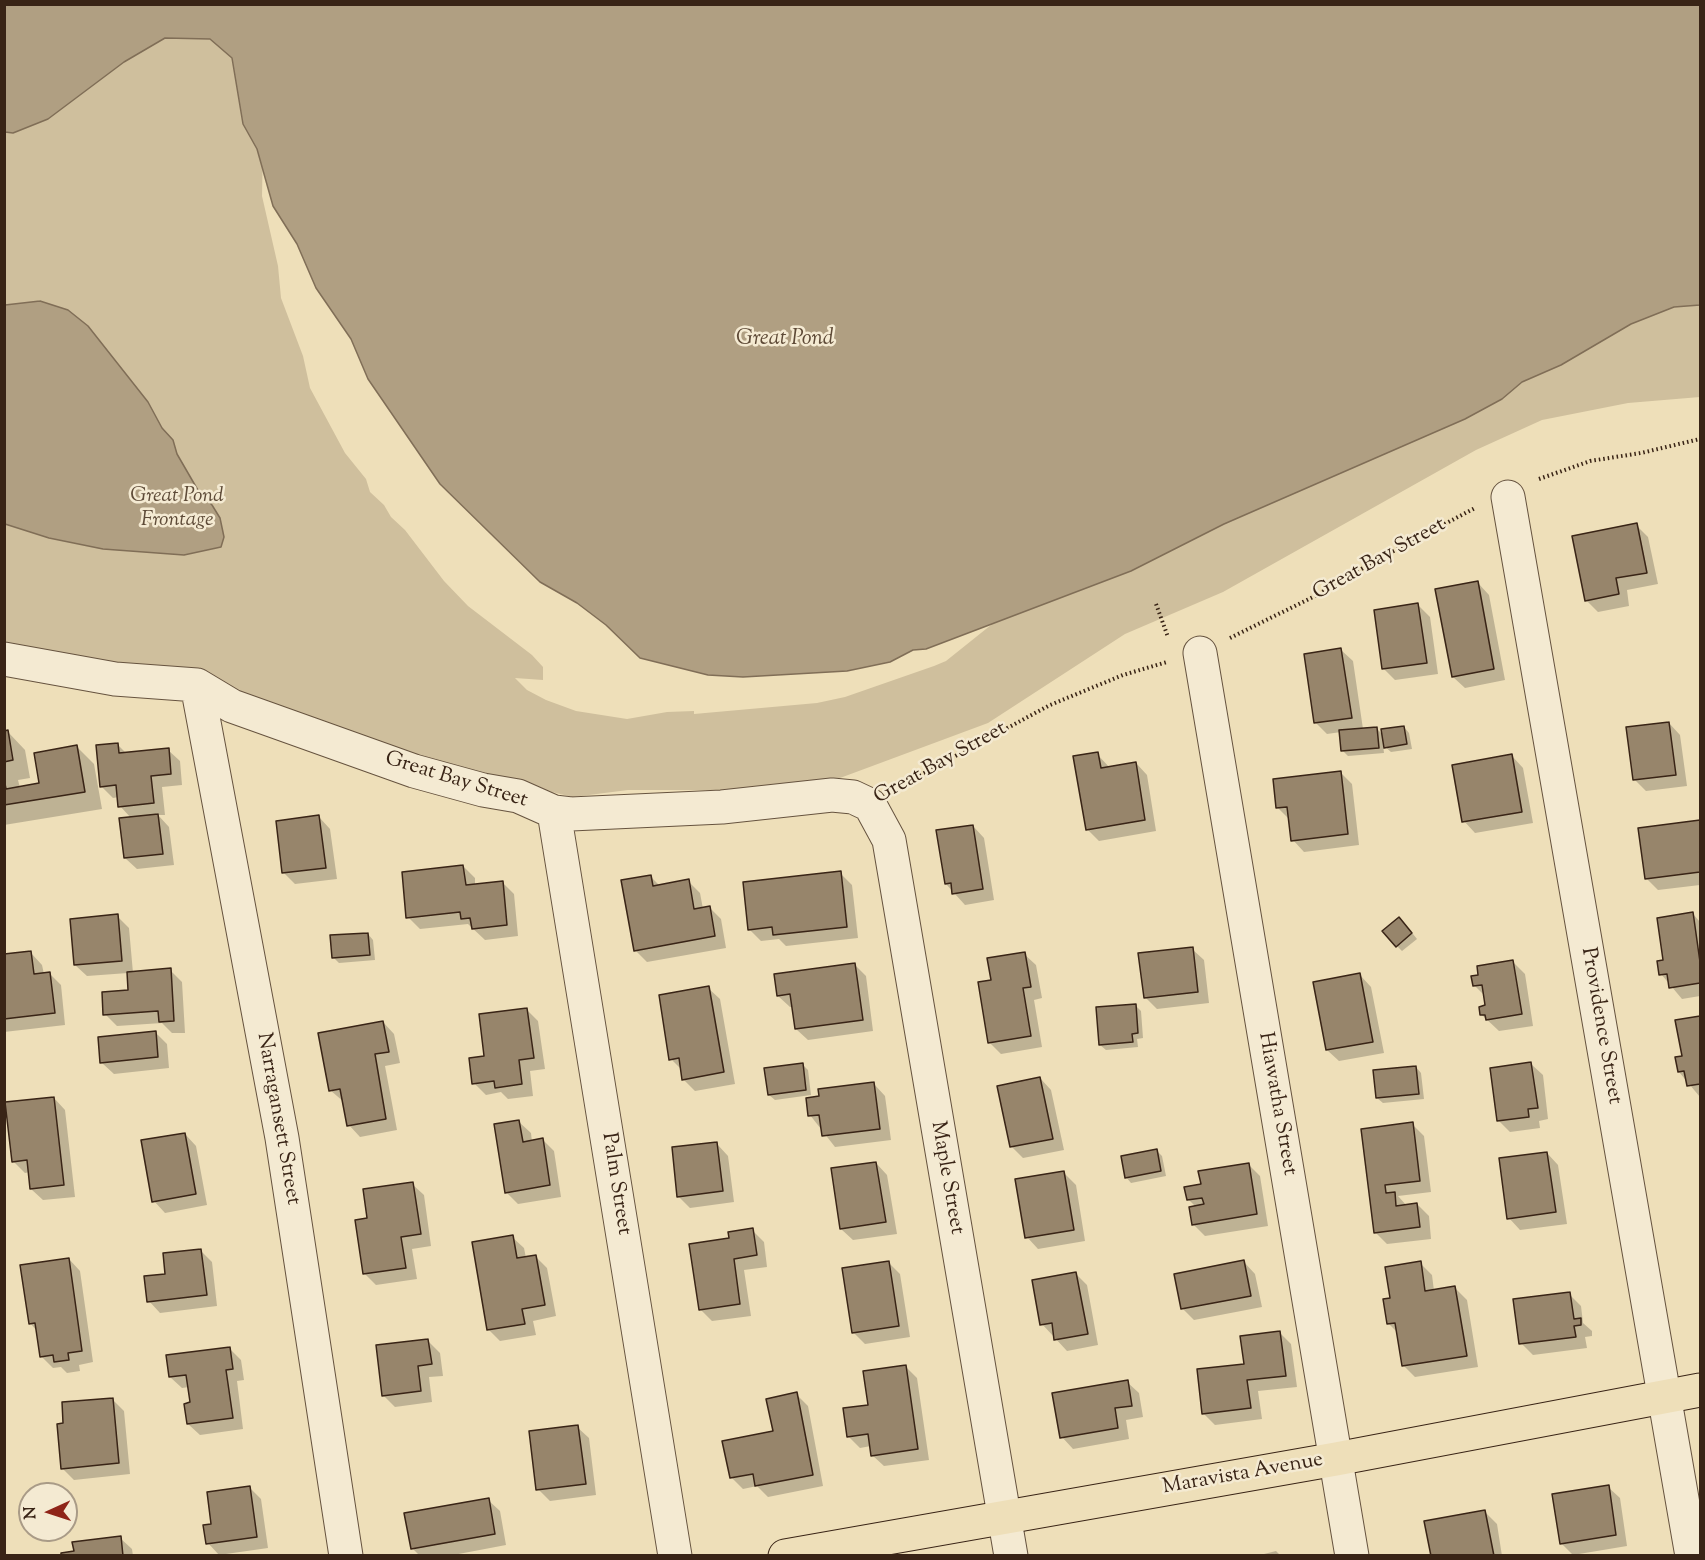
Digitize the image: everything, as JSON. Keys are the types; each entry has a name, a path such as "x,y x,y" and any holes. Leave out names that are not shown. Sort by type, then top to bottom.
{"main road":[{"name":"Maravista Avenue","path":"785,1556 1336,1459 1701,1390"}],"street":[{"name":"Providence Street","path":"1508,496 1692,1556"},
{"name":"Hiawatha Street","path":"1200,653 1352,1556"},
{"name":"Great Bay Street","path":"4,659 115,680 197,685 232,706 393,764 483,790 518,796 554,812 571,814 722,807 832,795 853,797 870,805"},
{"name":"Narragansett Street","path":"197,685 282,1138 346,1556"},
{"name":"Maple Street","path":"870,805 881,820 889,840 1011,1556"},
{"name":"Palm Street","path":"554,812 675,1556"}],"path":[{"name":"Great Bay Street","path":"870,805 918,774 1050,705 1123,675 1200,653 1315,596 1462,514 1508,496 1536,480 1590,461 1641,453 1701,439"},
{"path":"1156,604 1168,637"}],"green space":[{"name":"Great Pond Frontage","path":"251,5 263,144 262,196 278,266 281,298 303,356 310,388 345,453 366,479 370,492 405,530 444,581 468,606 532,655 543,667 543,680 515,678 527,690 576,711 627,719 667,712 694,711 694,714 817,703 845,697 934,666 946,661 1076,557 1700,286 1700,397 1628,403 1542,420 1476,450 1223,592 1125,634 988,723 840,778 768,790 628,790 573,797 391,754 66,656 5,642 5,120 130,43"}],"water":[{"name":"Great Pond","path":"5,4 1700,5 1700,305 1674,307 1631,324 1561,365 1522,382 1502,399 1465,419 1224,524 1131,571 926,649 913,650 890,662 847,671 743,677 708,675 640,658 606,625 577,603 540,582 440,484 368,379 351,339 316,288 297,244 273,206 257,149 243,124 232,58 210,39 165,38 124,62 48,119 13,133 5,132"},
{"path":"40,301 68,310 88,326 148,402 162,428 173,440 177,454 199,492 212,505 220,518 224,537 221,547 184,555 103,549 49,538 5,524 5,305"}],"building":[{"path":"1637,523 1647,573 1616,578 1619,594 1585,601 1572,536"},
{"path":"1478,581 1494,669 1452,677 1435,589"},
{"path":"1418,603 1427,663 1382,669 1374,610"},
{"path":"1341,648 1352,718 1314,723 1304,654"},
{"path":"1669,722 1676,775 1633,780 1626,727"},
{"path":"1404,726 1407,744 1384,748 1381,729"},
{"path":"1377,727 1379,748 1341,751 1339,730"},
{"path":"8,730 13,760 4,762 4,731"},
{"path":"118,743 119,753 169,748 171,774 151,776 154,803 118,807 116,785 100,787 96,745"},
{"path":"77,745 85,792 4,805 4,779 6,789 39,783 34,753"},
{"path":"1098,752 1101,768 1136,762 1145,820 1086,830 1073,756"},
{"path":"1512,754 1522,812 1462,822 1452,765"},
{"path":"1341,771 1348,834 1291,841 1287,807 1276,808 1273,779"},
{"path":"158,814 163,854 124,858 119,818"},
{"path":"319,815 326,868 282,873 276,821"},
{"path":"1700,820 1700,872 1645,879 1638,828"},
{"path":"973,825 983,889 952,894 951,883 945,884 936,830"},
{"path":"463,865 466,885 503,881 507,925 472,929 470,918 461,919 460,912 406,918 402,872"},
{"path":"841,871 847,927 773,935 772,927 748,930 743,882"},
{"path":"651,875 653,886 689,879 694,909 710,906 715,936 634,951 621,880"},
{"path":"1693,912 1700,962 1700,983 1669,988 1667,974 1659,975 1657,961 1663,960 1657,918"},
{"path":"118,914 122,961 74,965 70,919"},
{"path":"1399,917 1412,933 1396,947 1382,931"},
{"path":"368,933 370,955 332,958 330,935"},
{"path":"1193,947 1198,992 1144,998 1138,953"},
{"path":"31,951 34,974 50,972 55,1013 4,1019 4,954"},
{"path":"1025,952 1031,987 1023,988 1031,1036 988,1043 978,982 991,980 987,958"},
{"path":"1513,960 1522,1014 1486,1020 1485,1015 1480,1015 1479,1007 1485,1005 1482,985 1473,986 1471,976 1478,975 1477,966"},
{"path":"855,963 863,1020 795,1029 790,994 777,996 774,974"},
{"path":"171,968 174,1021 159,1022 158,1011 103,1015 102,992 128,990 127,972"},
{"path":"1360,973 1373,1042 1326,1050 1313,982"},
{"path":"709,986 724,1072 682,1080 679,1058 669,1060 659,995"},
{"path":"1136,1004 1138,1033 1132,1034 1133,1042 1099,1045 1096,1007"},
{"path":"527,1008 534,1058 519,1060 522,1084 495,1088 494,1081 472,1084 469,1058 484,1056 479,1014"},
{"path":"1700,1016 1700,1084 1687,1086 1684,1071 1678,1072 1675,1057 1682,1056 1675,1020"},
{"path":"383,1021 389,1052 375,1054 386,1119 347,1126 340,1089 329,1091 318,1033"},
{"path":"156,1031 158,1057 100,1063 98,1037"},
{"path":"1531,1062 1538,1108 1528,1109 1529,1117 1497,1121 1490,1068"},
{"path":"803,1063 806,1090 768,1095 764,1068"},
{"path":"1416,1066 1419,1094 1376,1098 1373,1070"},
{"path":"1040,1077 1053,1139 1010,1147 997,1086"},
{"path":"874,1082 880,1129 822,1136 819,1115 808,1116 806,1098 819,1096 818,1089"},
{"path":"54,1097 64,1185 30,1189 27,1160 12,1162 5,1102"},
{"path":"519,1120 523,1142 543,1138 550,1185 505,1193 494,1124"},
{"path":"1413,1122 1420,1181 1385,1185 1386,1193 1395,1192 1396,1206 1417,1203 1420,1227 1374,1233 1361,1129"},
{"path":"185,1133 196,1194 152,1202 141,1140"},
{"path":"717,1142 723,1191 677,1197 672,1147"},
{"path":"1157,1149 1161,1171 1125,1178 1121,1156"},
{"path":"1547,1152 1556,1212 1507,1219 1499,1158"},
{"path":"876,1162 886,1222 840,1229 831,1168"},
{"path":"1249,1163 1257,1214 1192,1225 1189,1207 1204,1204 1202,1198 1187,1200 1184,1187 1201,1184 1198,1171"},
{"path":"1064,1171 1074,1230 1025,1238 1015,1179"},
{"path":"413,1182 421,1234 401,1237 406,1268 363,1274 355,1220 367,1218 363,1189"},
{"path":"753,1228 757,1255 734,1259 740,1304 699,1310 689,1244 729,1238 728,1232"},
{"path":"513,1235 517,1258 536,1255 545,1305 522,1309 525,1324 487,1330 472,1242"},
{"path":"201,1249 207,1295 147,1302 144,1276 165,1274 163,1253"},
{"path":"69,1258 82,1351 68,1353 69,1360 54,1362 53,1355 40,1357 35,1323 29,1324 20,1265"},
{"path":"1244,1260 1251,1296 1181,1309 1174,1274"},
{"path":"889,1261 899,1326 852,1333 842,1268"},
{"path":"1421,1261 1425,1291 1455,1286 1467,1356 1402,1366 1395,1323 1387,1324 1383,1299 1390,1298 1385,1267"},
{"path":"1076,1272 1088,1334 1054,1340 1052,1323 1040,1325 1032,1280"},
{"path":"1570,1292 1574,1319 1581,1318 1581,1325 1574,1326 1576,1337 1519,1344 1513,1299"},
{"path":"1280,1331 1286,1376 1247,1380 1251,1408 1202,1414 1197,1369 1244,1364 1240,1336"},
{"path":"428,1339 432,1364 418,1366 421,1391 382,1396 376,1345"},
{"path":"230,1347 233,1369 226,1370 233,1418 187,1424 184,1404 190,1402 186,1375 169,1377 166,1355"},
{"path":"906,1365 918,1449 871,1456 868,1434 847,1437 843,1408 868,1405 863,1371"},
{"path":"1128,1380 1132,1406 1115,1408 1118,1428 1060,1438 1052,1393"},
{"path":"797,1392 813,1475 755,1486 753,1474 730,1478 722,1441 773,1431 766,1399"},
{"path":"113,1398 119,1463 61,1469 57,1424 63,1423 62,1402"},
{"path":"578,1425 586,1484 536,1490 529,1431"},
{"path":"1609,1485 1616,1535 1560,1544 1552,1494"},
{"path":"250,1486 257,1537 206,1544 203,1525 211,1524 207,1492"},
{"path":"489,1498 495,1534 411,1549 404,1513"},
{"path":"1485,1510 1494,1556 1431,1556 1424,1521"},
{"path":"121,1536 123,1556 61,1556 61,1553 74,1551 72,1542"}]}
